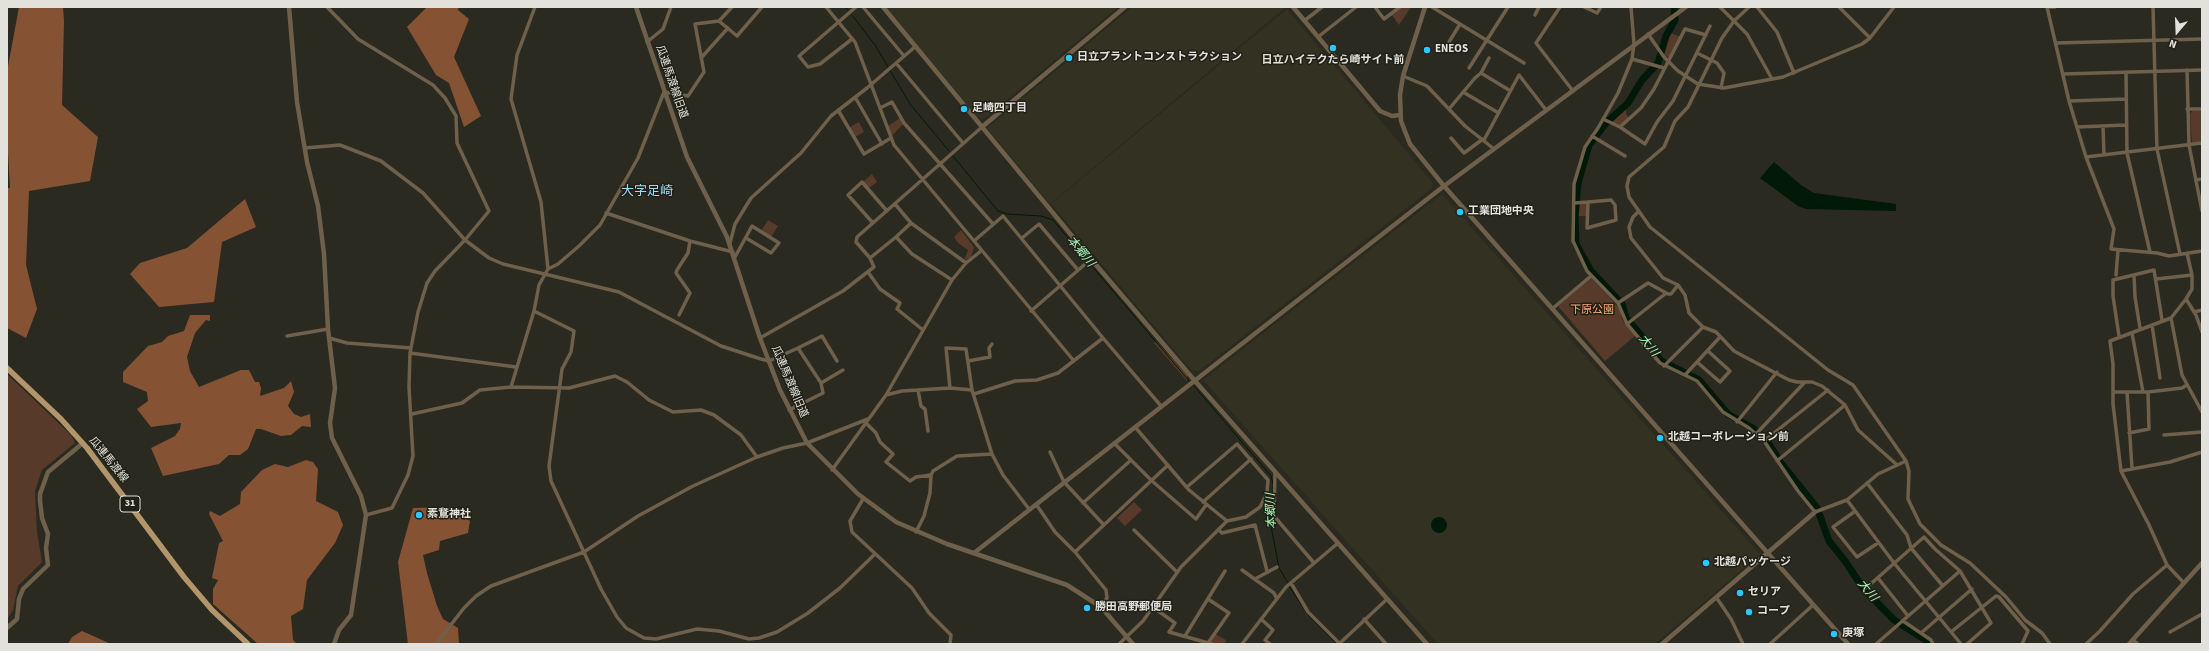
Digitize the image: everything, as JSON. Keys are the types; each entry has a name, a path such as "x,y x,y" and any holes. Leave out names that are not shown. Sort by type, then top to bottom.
{"main road":[{"name":"瓜連馬渡線","path":"7,368 61,419 83,443 117,486 184,577 212,610 248,644"}],"street":[{"path":"288,7 297,102 321,222 328,328 334,388 330,424 332,438 361,496 366,515 351,615 339,630 334,644"},
{"path":"327,7 358,38 432,85 445,98 456,116 457,143 489,211 465,240 435,271 427,283 418,312 410,353 409,387 412,414 413,456 408,475 392,508 366,515"},
{"path":"535,7 517,55 511,99 541,202 548,269"},
{"name":"瓜連馬渡線旧道","path":"636,7 687,157 730,243 760,338 790,410 807,443 832,470 863,499 896,522 916,532 1055,580 1083,594 1100,606 1133,644"},
{"path":"647,42 663,28 671,7"},
{"path":"511,387 534,311 539,285 548,269 558,264 594,233 638,158 664,92 688,96 704,72 695,24 719,21 732,7"},
{"path":"719,21 737,36 762,7"},
{"path":"826,7 852,39 897,150 1031,311 1074,360"},
{"path":"852,39 820,64 808,67 799,56 856,7"},
{"path":"863,7 904,56"},
{"path":"883,7 1091,259 1195,381 1338,543 1386,600 1427,644"},
{"path":"760,338 843,291 868,272 874,265 856,242 857,237 963,143 1125,7"},
{"path":"1293,7 1380,111 1392,116 1400,115"},
{"path":"1304,21 1322,7"},
{"path":"1318,37 1356,7"},
{"path":"1375,7 1384,19 1400,7"},
{"path":"1425,7 1403,76 1400,95 1400,115 1410,144 1444,186 1848,644"},
{"path":"1432,7 1524,63"},
{"path":"1469,68 1508,7"},
{"path":"1534,15 1539,7"},
{"path":"1560,7 1536,43 1573,91"},
{"path":"1584,7 1597,14 1601,7"},
{"path":"1631,7 1634,44 1632,59 1622,84 1604,120 1585,147 1574,184 1573,241 1591,276 1620,302 1627,324 1664,366 1685,374 1697,381 1723,412 1757,432 1765,440 1777,461 1816,511"},
{"path":"974,553 1444,186 1686,7"},
{"path":"1720,7 1747,34 1772,79"},
{"path":"1749,7 1734,21 1722,38 1688,107 1675,121 1664,147 1630,177 1627,191 1638,212 1650,227 1828,370 1853,385 1906,461 1909,471 1908,494 1910,505 1920,524 1941,544 1970,563 1985,579 2006,597 2025,620 2042,633 2050,644"},
{"path":"1757,7 1777,32 1794,73"},
{"path":"1839,7 1870,38"},
{"path":"1648,34 1664,57 1685,76 1698,84 1721,88 1772,79 1794,73 1862,44 1870,38 1894,7"},
{"path":"2055,7 2047,7 2069,101 2086,157 2114,229 2111,249 2150,252 2169,256 2202,251"},
{"path":"2153,7 2157,149 2180,254"},
{"path":"1449,42 1460,24"},
{"path":"1604,120 1620,126 1645,144 1657,122 1673,101 1710,26"},
{"path":"701,58 728,28"},
{"path":"1620,126 1640,108 1654,89 1663,68 1685,29 1706,35"},
{"path":"2056,43 2202,39"},
{"path":"730,243 735,224 752,198 801,153 821,125 916,46"},
{"path":"1697,53 1716,63 1724,73 1721,88"},
{"path":"1449,109 1481,73 1489,58"},
{"path":"1632,59 1663,68"},
{"path":"896,63 963,143"},
{"path":"2187,70 2189,145 2202,211"},
{"path":"2063,74 2202,70"},
{"path":"2126,72 2127,153 2150,252"},
{"path":"1481,73 1509,90"},
{"path":"1451,138 1464,153 1483,139 1489,133 1497,112 1519,75 1546,110"},
{"path":"1403,76 1427,86 1465,126 1494,149"},
{"path":"1463,92 1497,112"},
{"path":"855,97 882,144"},
{"path":"2069,101 2126,99"},
{"path":"880,108 892,102 904,123 993,224"},
{"path":"2187,109 2202,109"},
{"path":"838,110 864,154 891,138"},
{"path":"2077,127 2126,125"},
{"path":"2103,126 2104,155"},
{"path":"1592,136 1625,156"},
{"path":"2086,157 2202,143"},
{"path":"305,148 340,145 381,161 423,193 465,240 489,258 503,264 544,276 587,283 619,292 721,346 769,361 822,336 837,360"},
{"path":"2196,180 2202,179"},
{"path":"873,224 848,194 862,182 887,211"},
{"path":"1574,203 1611,200 1615,205 1616,220 1587,228 1588,202"},
{"path":"895,204 911,223 966,263"},
{"path":"1638,212 1633,217 1629,227 1631,238 1664,278 1678,285 1685,295 1689,313 1703,327 1716,332 1745,358 1777,372 1789,380 1804,383 1812,382 1828,390 1845,405 1858,430 1896,464"},
{"path":"606,213 734,255 746,238 752,226 779,243 771,253 746,238"},
{"path":"974,241 1003,216 1161,406"},
{"path":"870,258 911,223"},
{"path":"1022,238 1038,224 1078,270"},
{"path":"896,237 912,254 952,280"},
{"path":"679,315 690,293 676,273 688,253 690,241"},
{"path":"2116,275 2118,250"},
{"path":"832,470 886,395 952,280 966,263 981,251"},
{"path":"2184,583 2167,565 2149,525 2121,471 2113,392 2110,341 2119,336 2132,333 2140,328 2171,318 2192,289 2192,275 2187,253"},
{"path":"1031,311 1091,259"},
{"path":"2119,336 2113,296 2113,280 2154,270 2162,320"},
{"path":"868,272 880,289 900,303 898,309 923,330"},
{"path":"2134,275 2135,297 2140,328"},
{"path":"2156,279 2192,275"},
{"path":"1552,309 1591,276"},
{"path":"1620,302 1648,283 1665,294 1671,294 1678,285"},
{"path":"1627,324 1665,294"},
{"path":"2186,299 2194,312 2202,332"},
{"path":"2194,312 2202,310"},
{"path":"534,311 574,331 571,352 562,369 549,466 557,497 601,589 623,624 638,635 656,639 697,629 719,631 749,639 771,635 808,613 840,588 875,554"},
{"path":"2171,318 2182,375 2202,412"},
{"path":"2152,325 2160,378"},
{"path":"1664,366 1703,327"},
{"path":"287,336 328,328"},
{"path":"2132,333 2143,392"},
{"path":"1685,374 1720,337"},
{"path":"329,338 352,344 411,348"},
{"path":"974,394 1015,381 1037,380 1058,373 1103,338"},
{"path":"968,361 990,357 989,348 992,344"},
{"path":"790,410 823,393 821,383 798,348"},
{"path":"950,388 946,348 966,349 972,390 992,454 1003,475 1029,509"},
{"path":"1697,362 1720,382 1725,377 1730,371 1708,351"},
{"path":"410,353 516,368"},
{"path":"821,383 843,370"},
{"path":"1738,420 1777,372"},
{"path":"412,414 462,403 480,390 511,387 560,388 580,386 616,376 627,382 649,400 673,412 701,410 714,415 741,435 756,457"},
{"path":"1757,432 1804,383"},
{"path":"2113,392 2148,392 2182,388 2187,385"},
{"path":"886,395 902,391 950,388 972,390"},
{"path":"918,390 921,406 925,409 928,431"},
{"path":"1765,440 1828,390"},
{"path":"2127,392 2132,468"},
{"path":"2129,433 2149,429 2148,392"},
{"path":"1777,461 1845,405"},
{"path":"436,644 464,608 481,592 491,586 584,552 638,516 693,486 756,457 783,448 807,443 867,421"},
{"path":"867,421 876,433 880,442 893,454 886,462 910,481 916,477 931,475"},
{"path":"1135,427 1187,487 1205,504 1227,521"},
{"path":"2164,435 2202,432"},
{"path":"7,628 18,619 19,599 24,589 48,566 46,548 48,534 42,518 40,494 48,472 83,443"},
{"path":"1114,444 1152,481 1196,519 1205,504 1251,459"},
{"path":"1119,644 1128,637 1154,608 1177,572 1227,521 1246,517 1260,507 1267,493 1268,480 1237,444 1187,487"},
{"path":"1050,452 1064,482 1104,525"},
{"path":"2121,471 2170,462 2202,452"},
{"path":"916,532 924,516 930,493 931,475 939,466 957,456 992,454"},
{"path":"1083,503 1131,460"},
{"path":"1662,644 1816,511 1847,500 1878,474 1896,464 1906,461"},
{"path":"1075,552 1168,465"},
{"path":"1275,472 1274,516 1314,563"},
{"path":"1268,480 1275,479"},
{"path":"1867,483 1907,535 1911,548 1943,586"},
{"path":"863,499 849,524 852,532 902,578 929,613 952,635 950,644"},
{"path":"1847,500 1854,512 1894,564 1961,644"},
{"path":"1036,504 1055,532 1075,552 1106,590 1107,598 1100,606"},
{"path":"1854,512 1833,527 1857,557 1878,543"},
{"path":"1219,530 1222,533 1255,525 1267,571"},
{"path":"1134,530 1177,572"},
{"path":"1866,588 1924,537 1960,571 1991,623 1967,644"},
{"path":"1242,644 1286,587 1338,543"},
{"path":"2138,644 2131,642 2202,563"},
{"path":"2086,644 2100,631 2133,594 2167,565"},
{"path":"1255,579 1267,571 1277,567"},
{"path":"1242,570 1274,593 1277,599"},
{"path":"1185,636 1225,571"},
{"path":"1876,644 1960,571"},
{"path":"1878,578 1908,616"},
{"path":"1291,583 1308,612 1339,644 1386,600"},
{"path":"1921,633 1972,589"},
{"path":"1951,632 1996,596 1999,597 2028,631 2022,644"},
{"path":"1716,597 1731,619 1743,644"},
{"path":"1154,608 1175,623 1169,632 1210,643 1228,613 1208,599"},
{"path":"1770,644 1813,605"},
{"path":"2170,632 2202,614"},
{"path":"1261,619 1273,630 1265,640 1270,644"},
{"path":"1364,619 1386,644"},
{"path":"1903,621 1921,633 1933,644"}],"shaded area":[{"path":"19,7 63,7 62,105 98,137 90,181 29,191 26,265 37,309 26,338 7,328 7,188 10,188 7,134 7,72"},
{"path":"427,7 459,7 458,10 469,19 454,57 481,116 464,127 449,83 436,75 407,27"},
{"path":"886,7 1118,7 984,119 978,118"},
{"path":"1132,7 1286,7 1050,204 987,128"},
{"path":"1287,9 1433,183 1432,188 1199,371 1191,370 1051,204"},
{"path":"1774,162 1801,185 1814,193 1896,204 1896,211 1806,209 1798,206 1760,178"},
{"path":"1442,194 1760,554 1655,644 1438,644 1203,380"},
{"path":"245,199 256,227 222,242 214,302 159,307 130,274 140,263 187,248"},
{"path":"190,315 210,315 210,321 206,320 195,333 187,357 190,371 199,387 241,370 249,370 255,382 259,382 261,388 260,396 284,388 291,381 294,392 288,406 294,414 301,417 310,414 311,427 302,426 291,435 281,436 261,429 256,429 248,449 240,455 229,455 219,464 163,476 151,448 175,436 180,429 181,423 151,427 137,409 148,401 147,392 123,382 123,372 148,346 162,342 168,336 184,331"},
{"path":"306,460 313,462 318,469 316,501 338,512 343,525 335,543 307,580 303,609 291,616 293,640 297,644 258,644 213,604 213,589 218,580 212,578 219,543 223,541 209,514 210,511 220,516 240,504 241,492 262,470 275,464 288,467"},
{"path":"450,507 470,521 468,533 440,541 439,550 423,555 437,606 443,619 458,628 459,644 408,644 398,562 413,508"},
{"path":"1439,517 1446,522 1447,525 1442,532 1439,533 1432,528 1431,525 1436,518"},
{"path":"82,631 111,644 68,644 72,637"}],"green space":[{"path":"1402,7 1411,7 1399,25 1392,15"},
{"path":"1669,32 1680,37 1670,56 1667,57 1662,52"},
{"path":"1626,106 1626,114 1629,118 1620,126 1609,121"},
{"path":"2192,111 2202,111 2202,142 2192,143 2190,114"},
{"path":"900,118 904,123 892,136 888,126"},
{"path":"859,122 864,132 855,137 850,127"},
{"path":"872,174 877,182 869,188 863,182"},
{"path":"1578,203 1585,203 1588,205 1587,216 1577,216"},
{"path":"768,220 778,226 771,237 761,231"},
{"path":"961,230 974,247 971,257 964,261 968,250 958,243 954,237"},
{"name":"下原公園","path":"1591,278 1619,309 1624,323 1635,336 1605,361 1558,306"},
{"path":"1156,341 1187,375 1187,381 1154,343"},
{"path":"7,374 71,435 75,443 42,470 35,491 37,532 42,562 18,586 13,610 7,620"},
{"path":"1134,502 1142,510 1125,526 1117,518"},
{"path":"1215,634 1226,640 1225,644 1210,643"}],"waterway":[{"name":"本郷川","path":"845,7 848,10"},
{"name":"大川","path":"1674,7 1675,20 1666,36 1658,63 1642,80 1628,103 1606,123 1589,145 1578,183 1575,218 1576,244 1591,271 1622,304 1626,318 1652,348 1661,361 1699,380 1728,414 1754,429 1769,444 1781,463 1817,508 1829,541 1845,561 1863,588 1894,620 1926,640 1928,644"},
{"name":"本郷川","path":"852,15 875,45 910,104 949,151"},
{"name":"本郷川","path":"953,156 998,211 1007,214 1041,216 1053,220 1189,381"},
{"name":"本郷川","path":"1194,386 1271,476 1273,484 1271,526 1279,568 1288,583"},
{"name":"本郷川","path":"1289,586 1308,615 1337,644"}],"place":[{"name":"日立ハイテクたら崎サイト前","path":"1333,48"},
{"name":"ENEOS","path":"1427,50"},
{"name":"日立プラントコンストラクション","path":"1069,58"},
{"name":"足崎四丁目","path":"964,109"},
{"name":"工業団地中央","path":"1460,212"},
{"name":"北越コーポレーション前","path":"1660,438"},
{"name":"素鵞神社","path":"419,515"},
{"name":"北越パッケージ","path":"1706,563"},
{"name":"セリア","path":"1740,593"},
{"name":"勝田高野郵便局","path":"1087,608"},
{"name":"コープ","path":"1749,612"},
{"name":"庚塚","path":"1834,634"}],"district":[{"name":"大字足崎","path":"647,192"}]}
